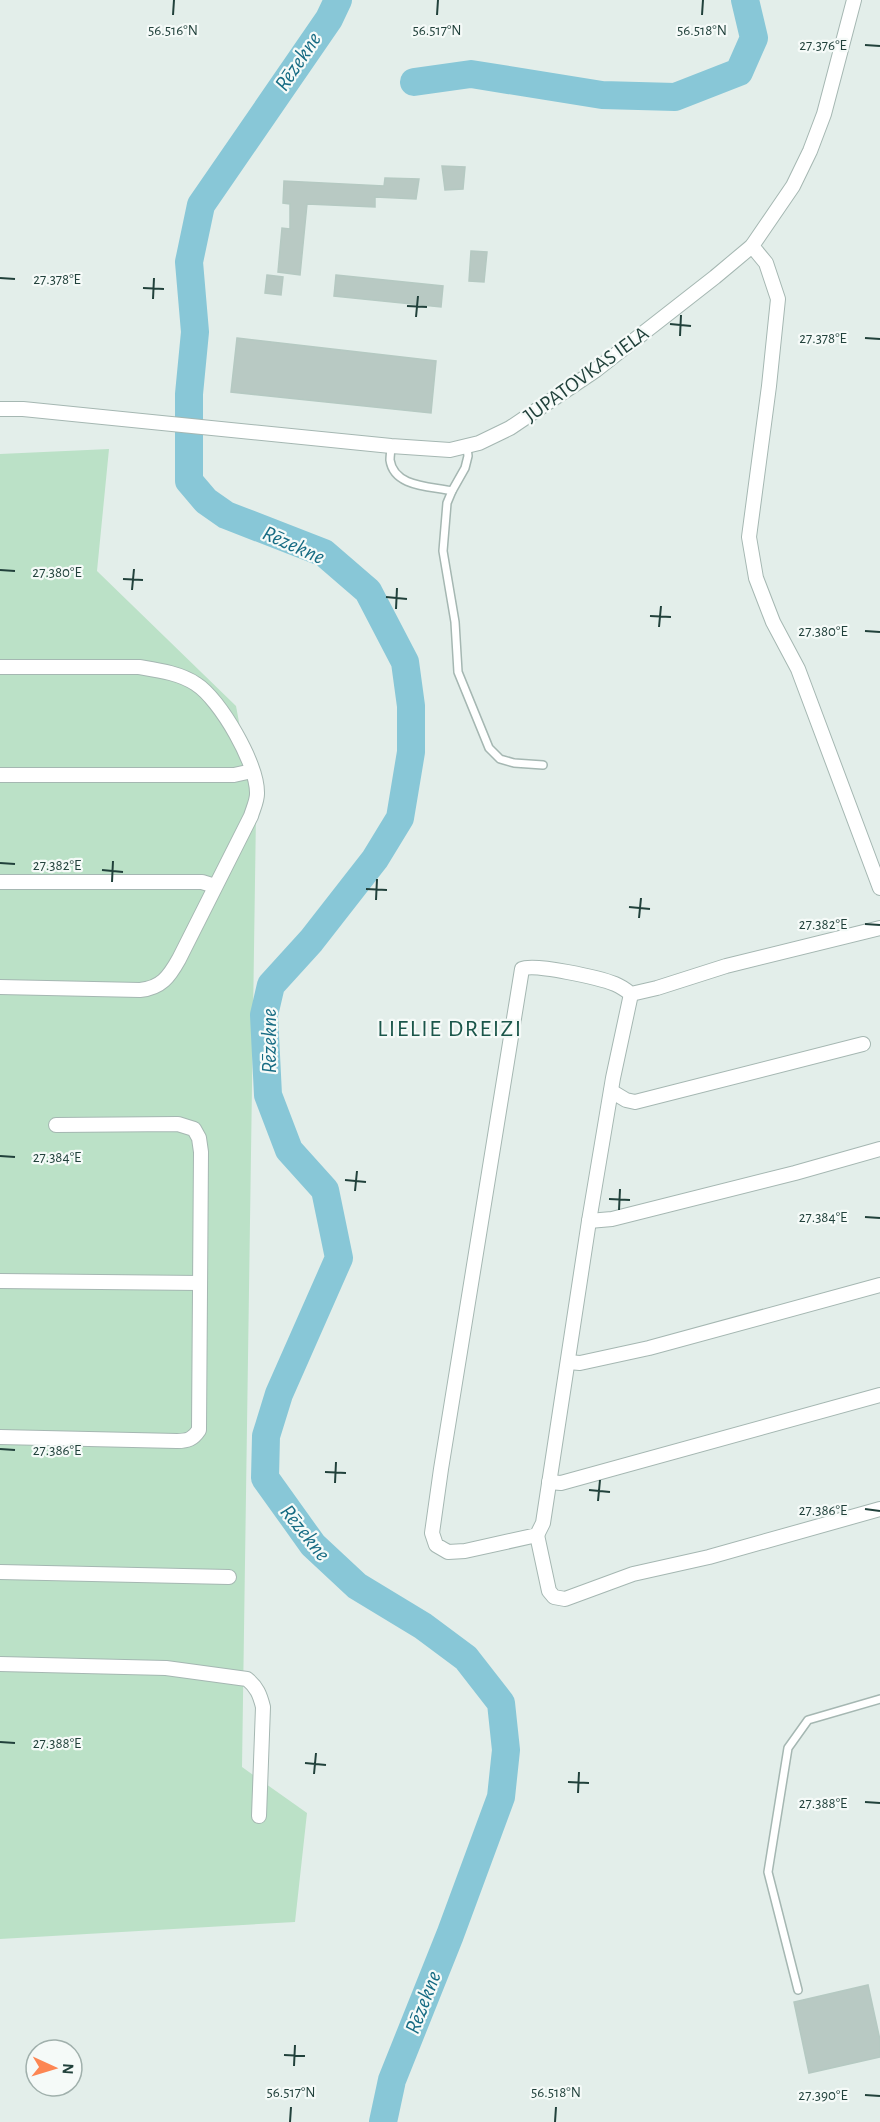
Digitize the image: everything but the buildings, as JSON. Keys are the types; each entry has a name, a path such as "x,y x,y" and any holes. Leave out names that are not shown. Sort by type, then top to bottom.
{"street":[{"name":"JUPATOVKAS IELA","path":"0,410 23,409 450,450 467,447 510,428 579,382 716,277 752,246 793,186 810,151 824,114 854,0"},
{"path":"752,246 766,263 778,298 749,537 756,578 773,622 798,669 880,888"},
{"path":"0,667 139,667 161,670 182,677 196,684 213,699 249,759 257,786 257,796 250,816 179,959 169,977 161,984 151,989 140,990 0,987"},
{"path":"0,775 234,775 252,771"},
{"path":"0,882 202,882 215,886"},
{"path":"537,1535 465,1551 448,1552 436,1545 432,1533 442,1457 522,969 527,967 554,970 615,984 631,994 726,966 880,928"},
{"path":"631,994 611,1091 589,1221 543,1522 537,1535 549,1590 554,1597 565,1599 633,1574 709,1557 880,1509"},
{"path":"611,1091 626,1100 635,1102 863,1044"},
{"path":"0,1437 177,1442 188,1441 199,1430 201,1152 199,1138 194,1129 178,1124 56,1125"},
{"path":"589,1221 612,1219 880,1149"},
{"path":"0,1281 200,1283"},
{"path":"568,1362 580,1363 649,1348 880,1285"},
{"path":"549,1482 561,1483 880,1395"},
{"path":"0,1572 229,1577"},
{"path":"0,1664 166,1668 247,1679 254,1684 260,1694 263,1707 259,1816"}],"lane":[{"path":"391,446 390,461 395,472 408,481 424,487 452,491"},
{"path":"467,447 465,468 447,503 443,551 455,622 458,672 489,748 500,759 514,763 543,765"},
{"path":"798,1990 768,1872 788,1748 808,1720 880,1699"}],"green space":[{"path":"109,449 97,571 236,706 256,813 242,1767 307,1813 295,1922 0,1939 0,454"}],"waterway":[{"name":"Rēzekne","path":"338,0 329,19 201,205 189,262 195,332 189,394 189,481 206,501 226,515 324,553 368,591 405,662 411,706 411,752 400,818 375,859 311,941 271,985 264,1015 268,1095 289,1150 325,1190 339,1258 279,1394 266,1436 265,1478 313,1545 357,1586 423,1626 466,1658 501,1703 506,1750 501,1797 450,1935 392,2080 383,2122"},
{"path":"414,82 471,74 602,95 675,97 739,72 754,38 745,0"}],"district":[{"name":"LIELIE DREIZI","path":"450,1028"}]}
